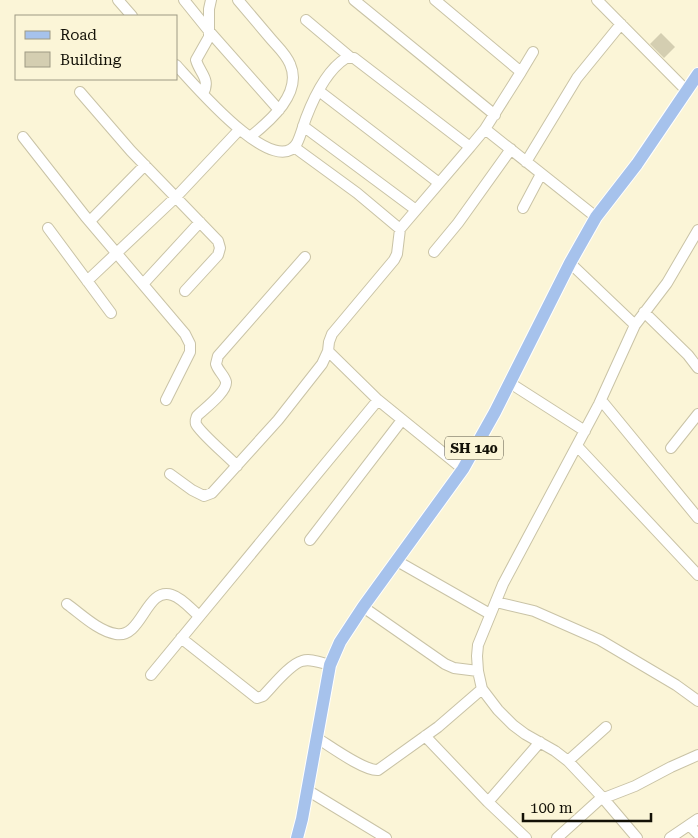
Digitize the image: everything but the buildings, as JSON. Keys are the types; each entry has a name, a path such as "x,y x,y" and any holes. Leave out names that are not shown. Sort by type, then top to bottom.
{"main road":[{"name":"SH 140","path":"297,838 330,665 340,642 463,468 510,383 570,263 596,218 698,74"}],"street":[{"path":"118,0 131,15"},
{"path":"184,0 279,110"},
{"path":"203,94 207,88 207,83 196,60 209,37 209,9 211,0"},
{"path":"238,0 290,63 292,72 292,84 288,96 279,110 250,137"},
{"path":"354,0 495,115"},
{"path":"435,0 447,4 521,72"},
{"path":"597,0 687,90"},
{"path":"306,20 350,57 361,63 470,147"},
{"path":"526,162 577,78 621,24"},
{"path":"170,474 204,496 212,493 284,412 322,364 328,351 332,334 398,254 400,229 485,129 532,52"},
{"path":"178,67 239,130 273,150 287,151 298,142 303,126 323,84 339,63 350,57"},
{"path":"319,91 439,183"},
{"path":"80,92 145,165 218,241 220,251 185,291"},
{"path":"303,126 416,210"},
{"path":"485,129 596,218"},
{"path":"87,281 176,197 239,130"},
{"path":"23,137 90,222 185,334 190,344 190,352 166,400"},
{"path":"294,147 357,193 400,229"},
{"path":"434,252 458,223 511,149"},
{"path":"90,222 145,165"},
{"path":"523,208 541,174"},
{"path":"143,284 200,222"},
{"path":"48,228 112,313"},
{"path":"637,838 568,761 513,726 498,710 482,688 478,671 478,645 490,614 523,545 601,400 635,325 667,283 698,230"},
{"path":"237,466 198,427 196,419 222,393 226,386 225,379 216,364 218,356 305,257"},
{"path":"570,263 635,325"},
{"path":"644,312 688,355 698,368"},
{"path":"328,351 378,400 463,468"},
{"path":"510,383 585,430"},
{"path":"150,675 378,400"},
{"path":"601,400 698,518"},
{"path":"671,448 698,414"},
{"path":"310,540 402,420"},
{"path":"577,446 698,575"},
{"path":"397,561 490,614"},
{"path":"66,604 93,623 117,634 130,631 152,602 165,594 171,594 178,598 199,616"},
{"path":"496,602 534,611 600,640 676,685 698,701"},
{"path":"363,607 445,664 454,668 478,671"},
{"path":"181,638 257,698 263,696 301,661 312,660 330,665"},
{"path":"317,738 360,764 378,770 425,736 482,688"},
{"path":"568,761 606,727"},
{"path":"425,736 488,802 526,838"},
{"path":"488,802 540,742"},
{"path":"557,838 595,802 635,786 671,766 698,755"},
{"path":"307,790 386,838"},
{"path":"670,838 694,822 698,834"}]}
